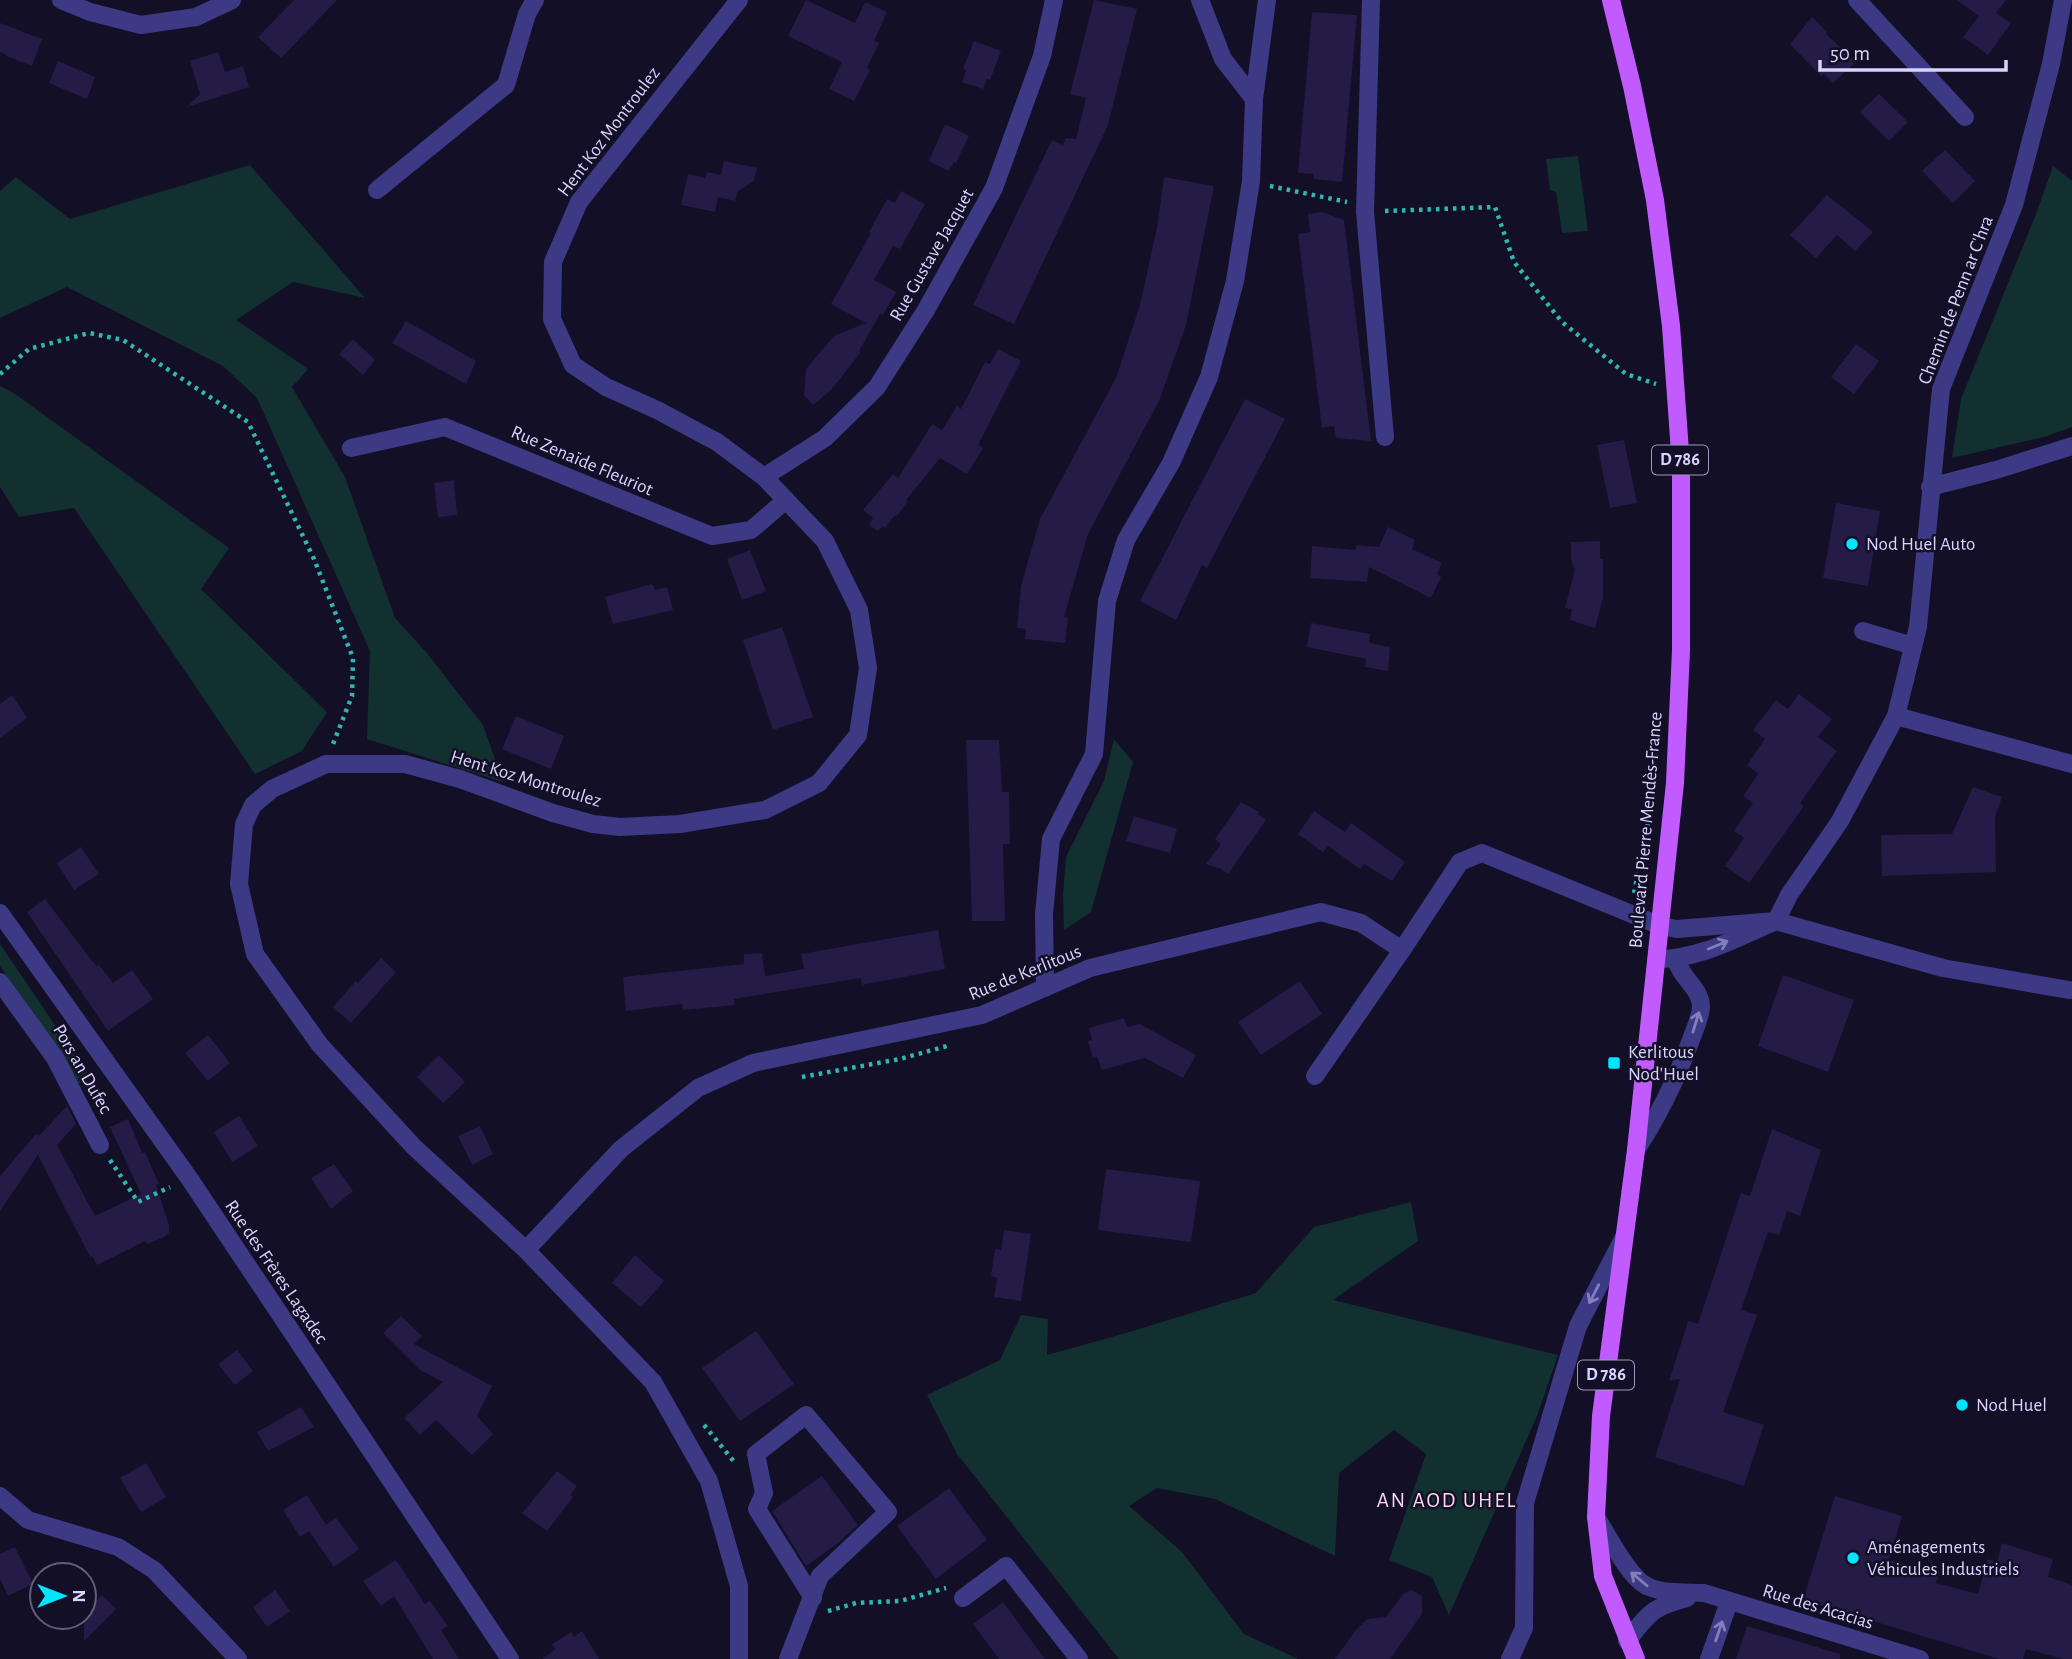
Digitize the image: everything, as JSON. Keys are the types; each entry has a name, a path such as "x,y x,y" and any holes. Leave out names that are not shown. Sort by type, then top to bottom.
{"main road":[{"name":"Boulevard Pierre Mendès-France","path":"1611,0 1655,200 1671,326 1681,466 1681,650 1675,783 1636,1150 1601,1416 1596,1517 1603,1576 1636,1659"}],"street":[{"path":"61,0 90,12 141,25 196,18 232,0"},
{"path":"377,190 506,85 527,14 535,0"},
{"name":"Hent Koz Montroulez","path":"738,0 579,202 553,262 552,319 573,365 606,387 717,442 764,477 825,541 859,610 868,668 858,735 819,783 765,810 680,824 620,827 593,824 553,813 460,779 405,764 326,764 272,789 253,806 244,824 239,884 255,954 320,1045 414,1147 526,1250 653,1382 709,1481 739,1586 739,1659"},
{"name":"Rue Gustave Jacquet","path":"764,477 825,438 877,387 926,310 995,188 1041,56 1055,0"},
{"path":"1200,0 1223,60 1254,99"},
{"path":"1045,988 1044,914 1051,839 1094,754 1107,601 1126,540 1171,463 1209,377 1237,268 1251,181 1254,99 1267,0"},
{"path":"1371,0 1365,212 1385,437"},
{"path":"1857,0 1965,117"},
{"name":"Chemin de Penn ar C'hra","path":"1776,921 1789,895 1840,821 1896,716 1917,627 1941,389 2014,205 2051,64 2063,0"},
{"name":"Rue Zenaïde Fleuriot","path":"352,448 445,427 712,536 751,530 786,500"},
{"path":"1930,487 2072,446"},
{"path":"1863,631 1913,646"},
{"path":"1896,716 2072,764"},
{"path":"1315,1076 1460,863 1482,853 1661,926 1677,929 1776,921 1943,968 2069,990"},
{"name":"Rue de Kerlitous","path":"526,1250 621,1149 698,1088 753,1063 982,1015 1090,968 1321,912 1361,923 1402,950"},
{"name":"Rue des Frères Lagadec","path":"0,913 189,1178 510,1659"},
{"path":"1656,958 1676,959 1712,948 1776,921"},
{"path":"1636,1150 1658,1116 1685,1057 1701,1006 1694,986 1679,973 1676,959"},
{"name":"Pors an Dufec","path":"0,982 55,1058 100,1145"},
{"path":"1510,1659 1524,1628 1525,1503 1578,1326 1625,1234"},
{"path":"788,1659 813,1598 820,1576 888,1512 806,1415 756,1454 764,1493 757,1509 813,1598"},
{"path":"0,1496 28,1520 118,1547 153,1570 238,1659"},
{"name":"Rue des Acacias","path":"1596,1517 1631,1574 1647,1587 1670,1592 1704,1593 1920,1659"},
{"path":"963,1598 1006,1566 1079,1659"},
{"path":"1627,1641 1643,1620 1660,1605 1704,1593"},
{"path":"1709,1659 1729,1602"}],"path":[{"path":"1294,192 1346,202"},
{"path":"1365,212 1495,207 1514,262 1562,322 1626,374 1661,386"},
{"path":"0,374 29,349 89,333 100,335 123,340 248,422 314,559 353,658 352,696 326,764"},
{"path":"1649,806 1653,752"},
{"path":"1629,914 1648,819"},
{"path":"795,1078 900,1059 953,1045"},
{"path":"100,1145 138,1202 189,1178"},
{"path":"702,1423 741,1470 756,1454"},
{"path":"806,1615 856,1603 900,1601 946,1588 963,1598"}],"green space":[{"path":"1578,156 1588,231 1562,233 1556,192 1550,190 1546,159"},
{"path":"250,165 365,298 293,282 236,320 308,369 292,387 345,477 395,618 426,652 483,725 503,782 367,739 370,651 257,398 223,366 67,287 0,318 0,191 16,177 70,219"},
{"path":"2053,166 2072,181 2072,427 2044,437 1952,458 1961,399"},
{"path":"0,386 15,394 229,548 201,589 327,712 302,751 255,774 74,508 19,517 0,487"},
{"path":"1114,739 1133,762 1091,912 1064,930 1066,857 1104,781"},
{"path":"0,944 91,1078 79,1084 0,966"},
{"path":"1411,1202 1418,1241 1333,1300 1558,1355 1537,1416 1449,1615 1432,1577 1389,1560 1426,1454 1394,1430 1339,1473 1335,1556 1215,1499 1157,1488 1129,1506 1182,1552 1244,1634 1298,1659 1119,1659 957,1454 927,1395 1000,1360 1021,1315 1048,1319 1047,1355 1126,1333 1256,1293 1314,1227"}],"building":[{"path":"294,0 337,0 281,58 258,37"},
{"path":"806,0 855,23 865,2 887,12 874,41 879,43 867,68 870,70 854,101 829,89 842,62 788,36"},
{"path":"1094,0 1137,9 1108,125 1014,324 973,305 1052,140 1063,145 1066,138 1076,139 1086,98 1070,94"},
{"path":"1957,0 2006,0 1996,13 2011,23 1988,55 1963,37 1979,16"},
{"path":"1312,12 1357,15 1342,182 1314,179 1314,174 1298,173"},
{"path":"1812,17 1856,62 1833,83 1824,74 1821,76 1790,44"},
{"path":"0,23 42,39 32,66 0,52"},
{"path":"974,41 1001,51 990,80 987,79 983,89 962,82 966,71 963,69"},
{"path":"218,52 225,72 243,66 249,87 187,107 200,94 190,61"},
{"path":"58,61 95,77 87,99 49,83"},
{"path":"1879,94 1908,122 1889,141 1860,112"},
{"path":"945,124 969,136 956,163 954,162 949,171 929,161"},
{"path":"1945,150 1975,181 1953,203 1922,171"},
{"path":"724,161 757,168 754,181 737,192 735,201 718,197 715,212 681,205 688,174 705,178 707,172 721,175"},
{"path":"1164,177 1214,186 1186,325 1159,401 1088,534 1064,617 1068,618 1065,643 1025,639 1026,629 1017,628 1021,586 1040,519 1116,378 1140,305 1157,228"},
{"path":"901,191 925,204 900,249 893,246 874,280 896,292 883,315 880,314 859,351 861,352 831,390 813,405 804,395 806,369 834,336 866,323 831,304 887,199 895,203"},
{"path":"1827,195 1873,232 1855,251 1837,235 1816,258 1790,235"},
{"path":"1322,212 1344,220 1371,441 1336,438 1334,426 1322,428 1298,234 1310,232 1308,214"},
{"path":"406,321 476,361 466,384 392,343"},
{"path":"353,339 375,360 363,375 339,354"},
{"path":"1856,344 1879,361 1854,394 1831,377"},
{"path":"998,349 1021,361 978,445 983,448 967,474 940,458 885,528 883,526 878,531 869,525 873,518 863,510 893,474 898,478 932,424 942,430 957,406 961,409 985,362 990,364"},
{"path":"1245,399 1285,419 1207,568 1202,565 1176,620 1140,601"},
{"path":"1624,440 1637,503 1610,508 1597,445"},
{"path":"454,480 457,515 438,517 434,483"},
{"name":"Nod Huel Auto","path":"1836,503 1880,511 1868,586 1823,578"},
{"path":"1388,527 1415,540 1412,549 1442,563 1437,574 1441,577 1431,598 1369,567 1367,582 1310,578 1312,546 1356,550 1356,545 1379,547"},
{"path":"1600,541 1603,598 1595,628 1570,620 1572,609 1565,608 1575,570 1571,560 1571,542"},
{"path":"750,550 766,591 742,600 727,559"},
{"path":"652,584 655,590 667,587 673,610 613,624 605,597"},
{"path":"1311,623 1370,634 1369,643 1390,647 1388,671 1365,667 1366,659 1307,647"},
{"path":"782,627 813,717 773,730 743,640"},
{"path":"1799,694 1832,719 1818,737 1837,751 1800,803 1804,806 1749,883 1725,866 1744,838 1734,831 1753,803 1743,796 1758,774 1747,765 1765,739 1753,730 1776,700 1788,709"},
{"path":"12,695 27,718 0,738 0,704"},
{"path":"516,716 564,736 551,769 502,749"},
{"path":"966,740 999,740 1002,792 1009,792 1010,844 1003,844 1005,921 972,921"},
{"path":"1973,787 2002,797 1995,817 1996,872 1882,876 1881,835 1952,834"},
{"path":"1241,802 1259,812 1266,820 1228,874 1206,864 1221,844 1215,839"},
{"path":"1314,811 1345,832 1351,823 1405,862 1392,881 1364,864 1360,869 1328,846 1323,852 1298,834"},
{"path":"1134,816 1177,829 1170,853 1126,841"},
{"path":"81,847 99,874 74,890 57,863"},
{"path":"45,899 92,961 99,965 113,983 132,970 153,999 108,1031 27,912"},
{"path":"938,930 945,969 862,985 861,978 734,999 735,1005 683,1010 682,1004 626,1011 623,977 744,964 744,954 762,953 765,976 804,969 801,954"},
{"path":"381,958 396,972 351,1023 333,1007"},
{"path":"1783,975 1854,1000 1828,1072 1758,1046"},
{"path":"1300,981 1322,1014 1261,1055 1238,1022"},
{"path":"1124,1018 1127,1027 1140,1024 1196,1055 1183,1078 1145,1058 1102,1070 1097,1057 1093,1058 1088,1041 1092,1040 1089,1028"},
{"path":"208,1035 230,1063 208,1081 185,1053"},
{"path":"439,1055 465,1082 443,1103 417,1077"},
{"path":"67,1106 76,1124 57,1145 95,1216 141,1194 110,1127 128,1119 159,1184 156,1185 169,1225 169,1233 164,1237 147,1244 145,1241 97,1265 92,1256 90,1257 38,1155 0,1211 0,1176 36,1134 39,1136"},
{"path":"239,1116 258,1146 232,1162 214,1132"},
{"path":"480,1126 493,1154 472,1165 458,1136"},
{"path":"1772,1129 1821,1150 1800,1216 1787,1211 1779,1235 1768,1232 1741,1310 1757,1315 1723,1412 1764,1425 1744,1486 1655,1457 1680,1379 1669,1381 1688,1321 1698,1324 1741,1193 1750,1196"},
{"path":"334,1164 353,1191 331,1209 311,1178"},
{"path":"1106,1169 1200,1181 1191,1242 1098,1230"},
{"path":"1004,1230 1031,1234 1021,1301 994,1297 997,1278 991,1276 995,1249 1001,1250"},
{"path":"635,1255 664,1281 641,1307 612,1283"},
{"path":"401,1316 422,1336 414,1344 492,1386 477,1416 493,1434 472,1455 436,1420 420,1435 404,1418 443,1382 420,1370 383,1333"},
{"path":"756,1331 794,1384 740,1421 702,1368"},
{"path":"237,1350 253,1371 235,1385 218,1364"},
{"path":"301,1407 314,1427 268,1451 257,1432"},
{"path":"146,1463 166,1497 141,1512 120,1478"},
{"path":"557,1471 577,1486 570,1495 573,1497 547,1531 522,1513"},
{"path":"822,1476 858,1525 806,1566 772,1511"},
{"path":"949,1488 987,1540 936,1579 897,1526"},
{"path":"307,1495 326,1525 336,1518 359,1549 334,1567 309,1531 300,1537 283,1510"},
{"path":"1835,1496 1902,1516 1889,1560 1939,1573 1936,1583 1978,1594 1988,1559 1997,1562 2002,1543 2053,1559 2048,1577 2072,1585 2072,1659 2026,1649 2023,1659 1999,1659 1803,1600"},
{"path":"15,1547 28,1574 28,1586 8,1596 0,1579 0,1554"},
{"path":"396,1560 425,1604 430,1601 448,1626 441,1630 459,1659 433,1659 394,1596 381,1606 363,1581"},
{"path":"275,1590 290,1611 267,1627 253,1607"},
{"path":"1412,1590 1422,1596 1422,1614 1390,1659 1335,1659 1367,1619 1386,1617 1404,1593"},
{"path":"102,1595 116,1609 98,1627 98,1599"},
{"path":"1003,1602 1045,1659 999,1659 973,1624"},
{"path":"1747,1626 1840,1654 1840,1659 1736,1659"},
{"path":"84,1631 94,1631 84,1641"},
{"path":"582,1631 599,1659 542,1659 556,1649 552,1644 571,1632 574,1637"}],"place":[{"name":"Nod Huel Auto","path":"1852,544"},
{"name":"Kerlitous Nod'Huel","path":"1614,1063"},
{"name":"Nod Huel","path":"1962,1405"},
{"name":"Aménagements Véhicules Industriels","path":"1853,1558"}],"district":[{"name":"AN AOD UHEL","path":"1447,1500"}]}
